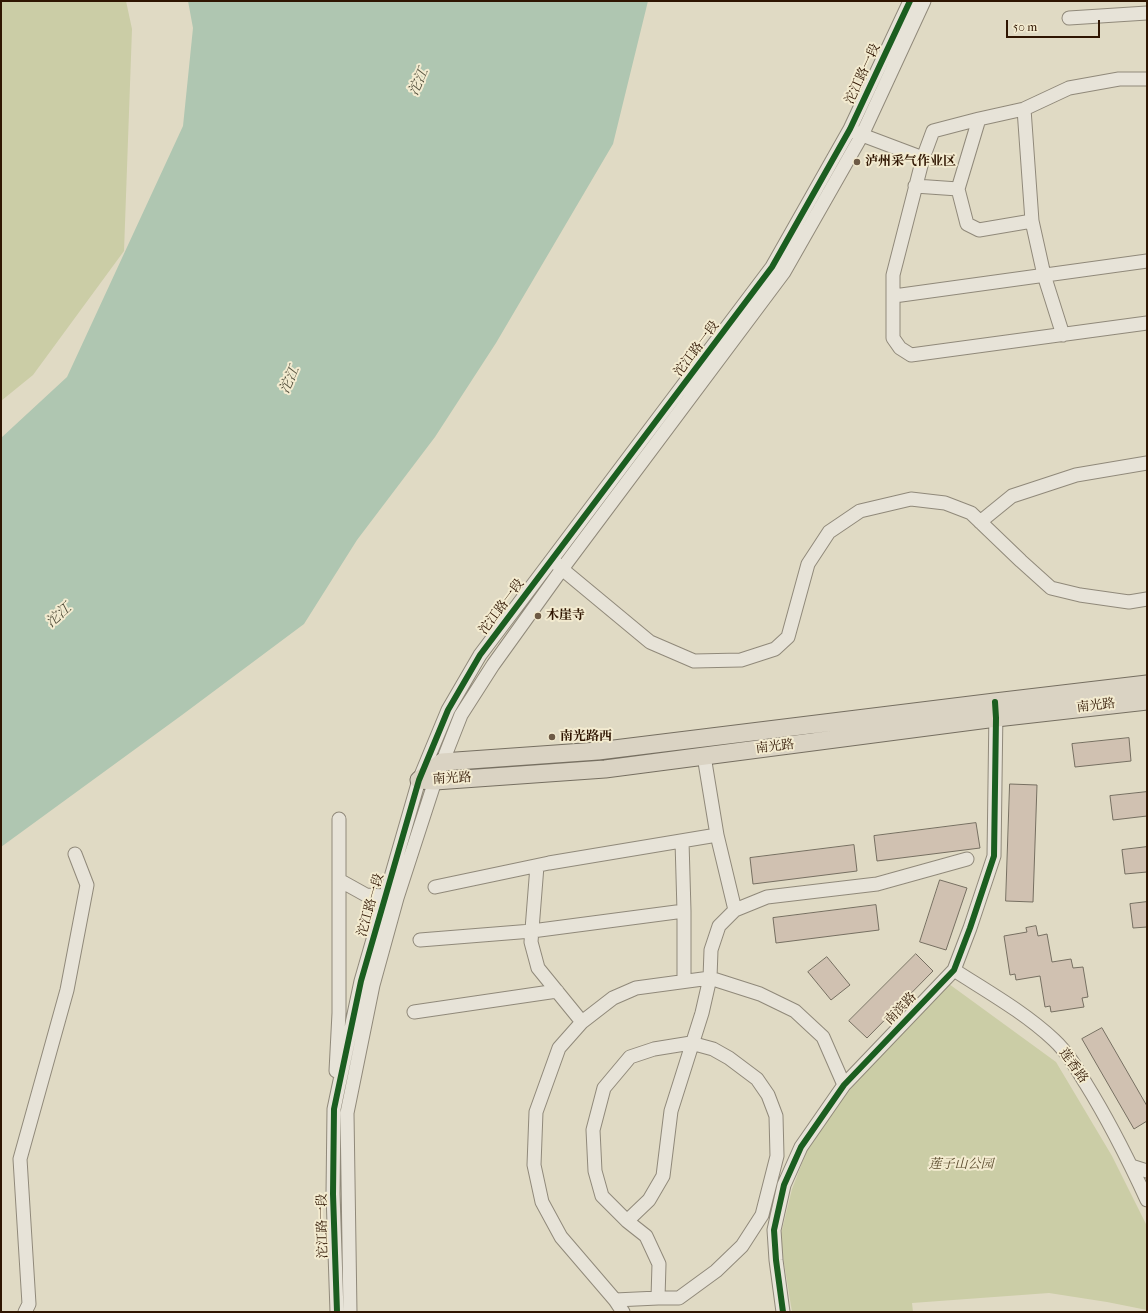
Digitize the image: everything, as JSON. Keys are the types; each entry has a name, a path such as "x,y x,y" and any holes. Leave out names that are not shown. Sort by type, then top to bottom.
{"main road":[{"name":"南光路","path":"427,781 605,770 996,710 1147,684"},
{"name":"南光路","path":"427,781 442,762 598,751 996,710 1147,701"}],"street":[{"name":"沱江路一段","path":"350,1312 347,1112 373,985 427,781 448,710 480,655 772,267 856,132 910,1"},
{"name":"沱江路一段","path":"442,762 461,715 493,665 562,569 784,272 924,1"},
{"path":"1069,18 1147,14"},
{"path":"1147,79 1119,79 1069,88 1024,108 933,131 915,186 893,275 894,338 900,348 911,355 1147,323"},
{"path":"1024,108 1032,221 1044,275 1063,335"},
{"path":"979,119 958,189 967,224 979,230 1032,221"},
{"path":"856,132 923,158"},
{"path":"915,186 958,189"},
{"path":"894,296 1147,261"},
{"path":"980,522 1012,496 1076,475 1147,463"},
{"path":"552,558 562,569 650,642 694,661 741,660 775,649 788,637 808,564 829,532 860,511 911,499 945,503 971,513 1021,561 1052,588 1129,602 1147,599"},
{"name":"南滨路","path":"782,1312 774,1230 784,1185 801,1147 844,1085 954,970 994,856 996,710"},
{"path":"704,756 717,835 736,910"},
{"name":"沱江路一段","path":"337,1312 333,1194 334,1109 361,981 385,896 427,781"},
{"path":"334,1109 339,1013 339,819"},
{"path":"435,887 537,866 717,835"},
{"path":"682,841 684,981"},
{"path":"25,1312 29,1304 20,1158 67,990 87,885 75,854"},
{"path":"627,1221 649,1200 663,1176 671,1111 691,1043 702,1013 710,978 711,950 719,926 736,910 767,897 877,884 966,859"},
{"path":"537,866 531,942 538,968 582,1022"},
{"path":"339,880 366,895 385,896"},
{"path":"420,940 532,931 684,911"},
{"name":"莲香路","path":"954,970 1028,1018 1054,1041 1074,1066 1095,1099 1131,1166 1147,1200"},
{"path":"623,1312 615,1300 561,1237 542,1202 534,1165 536,1112 559,1048 582,1022 613,998 636,988 710,978 760,994 795,1012 823,1037 844,1085"},
{"path":"414,1012 557,991"},
{"path":"615,1300 679,1298 716,1271 742,1246 762,1215 777,1156 776,1116 768,1095 757,1079 729,1058 713,1049 691,1043 654,1049 630,1057 604,1088 593,1130 595,1171 602,1196 627,1221 646,1236 659,1264 658,1298"},
{"path":"345,1057 347,1112"},
{"path":"1131,1166 1147,1171"}],"green space":[{"path":"1,1 126,1 132,29 124,251 33,375 1,401"},
{"name":"莲子山公园","path":"949,984 1056,1062 1112,1156 1147,1226 1147,1310 1049,1293 912,1303 913,1312 792,1312 780,1238 792,1189 809,1145 845,1095 933,999"}],"water":[{"name":"沱江","path":"188,1 648,1 613,144 496,343 435,437 357,540 304,624 1,847 1,438 67,377 183,126 193,28"}],"building":[{"path":"1129,738 1131,761 1075,767 1072,744"},
{"path":"1010,784 1037,785 1033,902 1006,901"},
{"path":"1147,792 1147,816 1113,820 1110,796"},
{"path":"976,823 980,848 877,861 874,836"},
{"path":"854,845 857,871 753,884 750,858"},
{"path":"1147,847 1147,872 1125,874 1122,850"},
{"path":"940,880 967,888 946,950 920,942"},
{"path":"1147,902 1147,927 1133,928 1130,904"},
{"path":"876,905 879,930 776,943 773,918"},
{"path":"1036,926 1038,936 1047,934 1052,962 1071,959 1073,968 1083,967 1088,997 1082,998 1084,1007 1051,1012 1050,1006 1045,1007 1040,976 1016,980 1015,974 1010,975 1004,936 1027,932 1026,928"},
{"path":"916,954 933,971 867,1038 849,1021"},
{"path":"827,957 850,985 831,1000 808,972"},
{"path":"1102,1028 1147,1106 1147,1121 1134,1129 1082,1039"}],"cycle path":[{"path":"337,1312 333,1194 334,1109 361,981 419,780 448,710 480,655 772,267 850,129 910,1"},
{"path":"783,1312 776,1260 774,1230 784,1185 801,1147 844,1085 954,970 970,928 994,856 995,702"}],"place":[{"name":"泸州采气作业区","path":"857,162"},
{"name":"木崖寺","path":"538,616"},
{"name":"南光路西","path":"552,737"}]}
